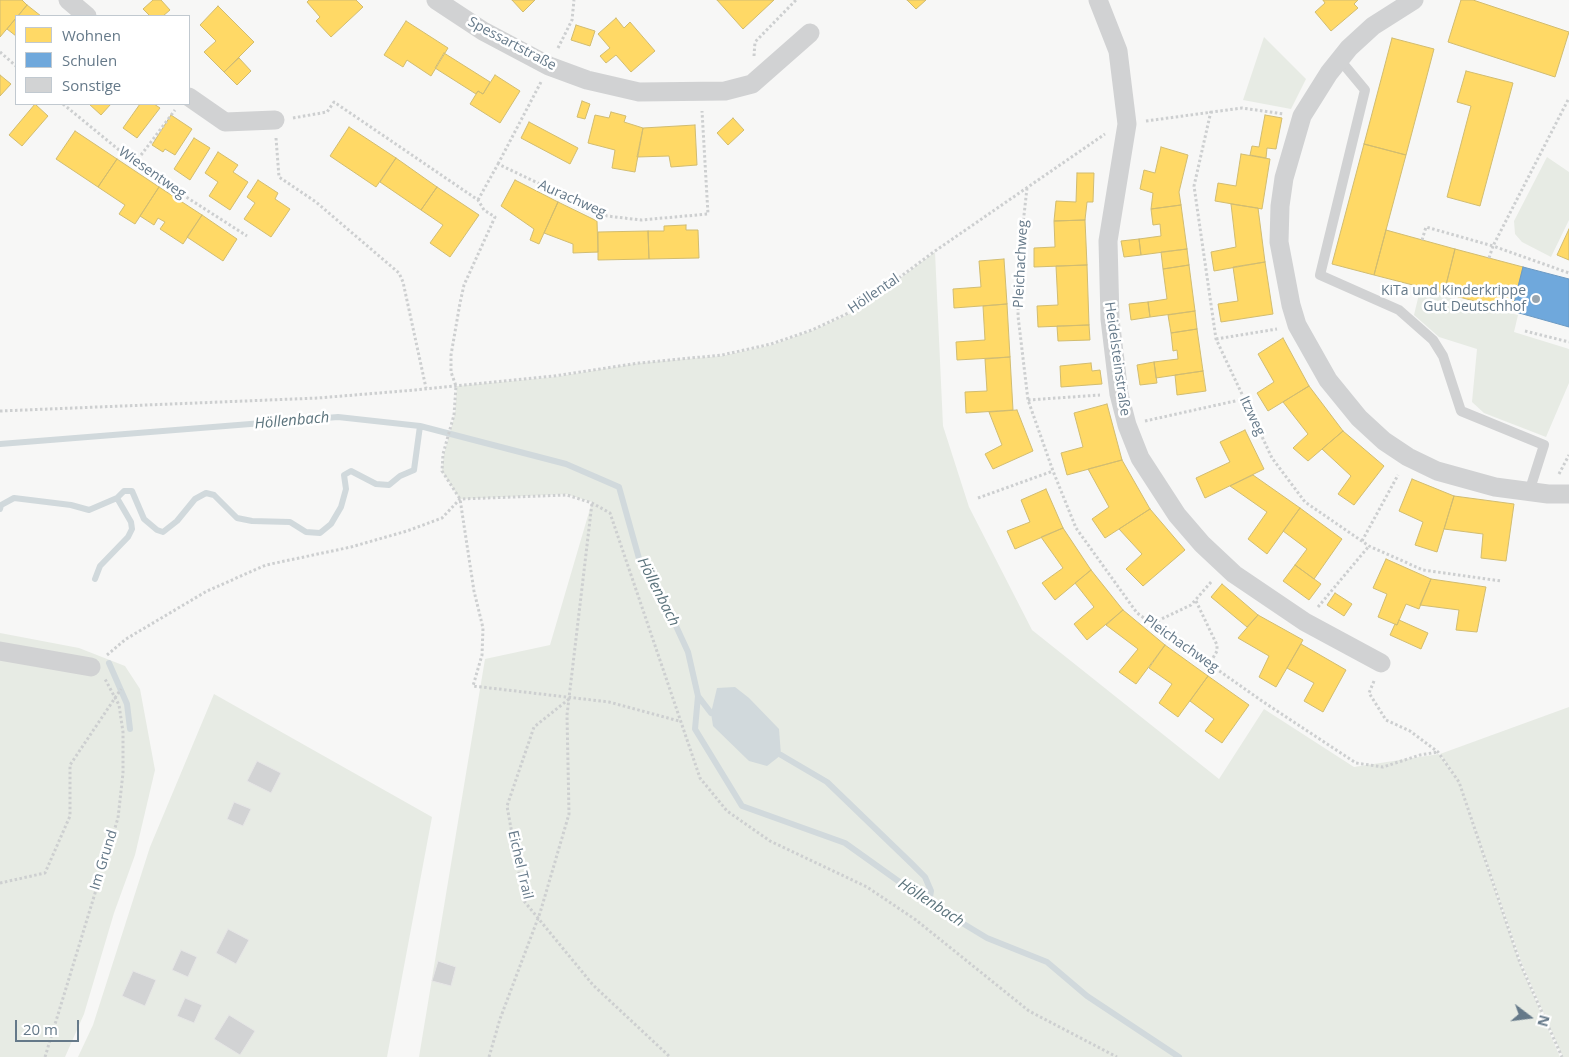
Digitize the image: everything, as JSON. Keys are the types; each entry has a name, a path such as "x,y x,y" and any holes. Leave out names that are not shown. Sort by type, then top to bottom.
{"street":[{"path":"68,0 86,15"},
{"name":"Spessartstraße","path":"436,0 483,31 549,66 587,80 639,92 700,93 726,91 752,84 810,33"},
{"name":"Heidelsteinstraße","path":"1098,0 1118,51 1126,124 1125,146 1113,198 1108,241 1110,319 1119,394 1126,425 1140,458 1160,491 1202,544 1234,574 1305,622 1381,663"},
{"path":"1414,0 1373,26 1340,60 1329,73 1302,116 1284,178 1279,242 1291,305 1298,325 1328,380 1359,418 1384,441 1408,457 1437,471 1495,487 1529,492 1569,494"},
{"path":"190,98 225,122 275,120"},
{"path":"0,651 91,668"}],"lane":[{"path":"1340,60 1365,90 1320,275 1398,310 1433,340 1443,356 1461,412 1544,445 1529,492"}],"path":[{"path":"549,66 572,20 574,0"},
{"path":"752,84 755,42 796,0"},
{"path":"0,52 15,65"},
{"name":"Aurachweg","path":"498,164 607,216 641,220 708,214 700,93"},
{"path":"1489,258 1493,246 1569,98"},
{"path":"478,200 531,101"},
{"path":"426,388 403,282 399,273 324,208 279,177 275,120 327,112 334,102 478,200 484,210 495,217 467,278 460,303 451,355 451,372 456,386 454,415 443,454 442,471 460,499 474,591 483,628 482,655 473,686 569,699 609,702 679,721"},
{"name":"Wiesentweg","path":"64,105 135,163 247,236"},
{"path":"135,163 179,105"},
{"name":"Höllental","path":"0,411 318,398 554,376 639,363 722,355 771,344 812,330 857,309 1100,136 1126,124 1242,108 1290,114"},
{"name":"Itzweg","path":"1212,111 1194,186 1216,339 1272,458 1305,502 1369,546 1423,570 1501,581"},
{"name":"Pleichachweg","path":"1027,187 1019,260 1018,316 1028,400 1053,471 1076,528 1137,614 1154,623 1262,701 1356,763 1383,767 1420,755 1438,752"},
{"path":"1422,240 1426,227 1493,246 1569,273"},
{"path":"1216,339 1278,329"},
{"path":"1525,331 1569,342"},
{"path":"1028,400 1099,395"},
{"path":"1126,425 1244,399"},
{"path":"978,498 1053,471"},
{"path":"1362,542 1397,477"},
{"path":"91,668 126,639 208,591 266,565 351,547 407,532 442,518 460,499 566,495 592,503 610,513 648,622 679,721 700,778 727,811 770,841 868,887 916,920 1029,1010 1117,1057"},
{"path":"489,1057 500,1019 539,918 569,814 569,699 592,503"},
{"path":"1305,622 1369,546"},
{"path":"1154,623 1196,601 1213,580"},
{"path":"1196,601 1217,645 1217,651 1209,663"},
{"path":"1381,663 1369,693 1386,720 1410,731 1438,752 1459,782 1520,963 1562,1057"},
{"name":"Im Grund","path":"45,1057 118,818 123,773 123,732 119,705 108,682 91,668"},
{"path":"0,883 45,873 70,816 70,765 121,689"},
{"name":"Eichel Trail","path":"569,699 534,727 507,806 524,901 593,985 670,1057"}],"shaded area":[{"path":"1264,37 1306,79 1291,109 1243,100"},
{"path":"1547,157 1569,172 1569,220 1551,257 1522,242 1515,234 1514,221"},
{"path":"935,252 943,426 969,507 1032,630 1219,779 1264,709 1354,767 1439,754 1459,782 1440,754 1569,707 1569,1057 1563,1057 1522,964 1462,792 1520,964 1560,1057 419,1057 485,659 550,645 592,502 566,494 460,499 442,471 444,454 455,414 457,386 555,377 640,363 722,356 772,345 814,330 858,310"},
{"path":"1420,290 1518,315 1514,332 1569,349 1569,383 1546,437 1484,413 1472,402 1477,349 1439,337 1414,315"},
{"path":"0,633 79,648 125,666 140,689 155,770 135,855 114,913 84,1014 65,1057 0,1057"},
{"path":"735,687 749,698 779,729 781,755 767,766 749,761 713,726 711,713 717,688"},
{"path":"214,694 432,817 387,1057 78,1057 93,1025 150,847"}],"building: Wohnen":[{"path":"0,0 22,0 27,5 19,15 15,15 15,19 0,37"},
{"path":"153,0 161,0 170,10 164,15 149,15 143,9"},
{"path":"309,0 356,0 363,7 331,37 316,21 320,17 307,2"},
{"path":"512,0 535,0 523,12"},
{"path":"717,0 774,0 743,29"},
{"path":"907,0 926,0 916,9"},
{"path":"1323,0 1358,0 1354,4 1358,8 1331,31 1315,12 1325,3"},
{"path":"1461,0 1473,0 1569,32 1555,77 1448,42"},
{"path":"27,5 40,15 19,15"},
{"path":"218,6 254,42 224,72 204,52 216,41 200,25"},
{"path":"616,18 624,28 630,22 655,51 631,72 616,55 606,63 600,56 610,48 598,34"},
{"path":"15,19 15,35 7,29"},
{"path":"406,21 448,48 431,76 407,60 403,67 384,55"},
{"path":"576,25 595,31 590,46 571,40"},
{"path":"1392,38 1434,49 1406,155 1364,144"},
{"path":"444,53 490,82 483,94 478,91 476,94 435,68"},
{"path":"239,58 251,71 237,85 224,72"},
{"path":"1466,71 1513,83 1480,206 1447,197 1471,106 1457,102"},
{"path":"0,75 11,84 0,96"},
{"path":"495,75 520,91 500,123 470,104 478,91 483,94"},
{"path":"582,101 590,104 585,119 577,117"},
{"path":"34,105 48,116 22,146 9,135"},
{"path":"90,105 110,105 101,115"},
{"path":"139,105 156,105 160,108 137,138 123,128"},
{"path":"611,112 626,116 624,122 643,128 635,172 612,168 615,150 588,143 595,115 609,118"},
{"path":"171,115 192,129 175,155 165,149 163,152 152,145"},
{"path":"1265,115 1282,118 1276,149 1267,148 1266,158 1250,155 1252,146 1259,147"},
{"path":"733,118 744,130 728,145 717,133"},
{"path":"529,122 578,148 570,164 521,138"},
{"path":"695,125 697,165 671,167 669,156 637,157 643,128"},
{"path":"349,127 396,158 376,187 330,156"},
{"path":"75,131 117,159 98,187 56,159"},
{"path":"194,138 210,148 190,180 174,169"},
{"path":"1364,144 1406,155 1374,275 1332,264"},
{"path":"1161,147 1188,155 1179,192 1181,205 1151,209 1153,193 1140,189 1144,170 1155,173"},
{"path":"218,152 238,165 233,172 248,182 230,210 209,196 218,182 205,173"},
{"path":"1241,154 1270,159 1262,209 1215,201 1218,183 1236,186"},
{"path":"396,158 437,187 421,210 380,182"},
{"path":"117,159 159,187 135,224 119,214 125,205 98,187"},
{"path":"1077,173 1094,173 1093,202 1087,202 1085,220 1054,221 1056,201 1076,202"},
{"path":"258,180 278,193 275,199 290,209 271,237 244,219 255,203 247,197"},
{"path":"515,180 558,202 539,244 530,240 534,229 501,206"},
{"path":"159,187 202,215 183,244 160,229 165,222 158,218 154,225 140,216"},
{"path":"437,187 479,215 450,257 430,243 443,225 421,210"},
{"path":"558,202 597,221 598,252 573,253 573,244 544,233"},
{"path":"1231,204 1258,208 1265,262 1214,271 1211,252 1236,247"},
{"path":"1181,205 1187,249 1141,255 1139,239 1161,236 1160,224 1153,225 1151,209"},
{"path":"202,215 237,239 223,261 187,237"},
{"path":"1085,220 1087,265 1034,267 1034,248 1055,247 1054,221"},
{"path":"686,225 686,230 698,230 699,258 649,259 648,231 664,231 664,226"},
{"path":"1569,229 1569,260 1557,255"},
{"path":"1386,230 1455,249 1444,293 1374,275"},
{"path":"648,231 649,259 598,260 598,232"},
{"path":"1139,239 1141,255 1124,257 1121,241"},
{"path":"1187,249 1189,265 1163,269 1161,252"},
{"path":"1455,249 1523,267 1512,311 1444,293"},
{"path":"1004,259 1007,304 954,308 953,289 981,287 979,261"},
{"path":"1265,262 1273,314 1221,322 1218,304 1238,301 1233,267"},
{"path":"1087,265 1089,325 1038,327 1037,306 1058,305 1056,266"},
{"path":"1189,265 1195,311 1150,317 1148,302 1167,299 1163,269"},
{"path":"1148,302 1150,317 1131,320 1129,304"},
{"path":"1007,304 1010,357 957,360 956,342 985,340 983,306"},
{"path":"1195,311 1197,329 1171,333 1168,315"},
{"path":"1089,325 1090,340 1058,341 1057,326"},
{"path":"1197,329 1203,371 1156,378 1154,362 1178,359 1177,350 1173,351 1171,333"},
{"path":"1283,338 1309,386 1268,411 1257,393 1274,382 1258,354"},
{"path":"1010,357 1013,410 966,413 965,392 987,391 985,359"},
{"path":"1154,362 1157,383 1140,385 1137,365"},
{"path":"1091,363 1092,371 1100,370 1102,384 1061,387 1060,366"},
{"path":"1203,371 1206,391 1177,395 1175,375"},
{"path":"1309,386 1343,431 1308,461 1293,448 1308,434 1283,402"},
{"path":"1107,404 1122,460 1067,475 1061,453 1083,447 1074,413"},
{"path":"1017,410 1033,451 993,469 985,454 1002,445 989,412"},
{"path":"1245,430 1264,469 1205,498 1196,478 1230,462 1220,442"},
{"path":"1343,431 1384,466 1354,505 1338,494 1351,476 1322,449"},
{"path":"1122,460 1150,509 1105,538 1092,519 1109,507 1088,469"},
{"path":"1253,475 1300,508 1267,554 1248,539 1267,512 1230,486"},
{"path":"1412,479 1454,496 1437,552 1415,545 1423,522 1399,511"},
{"path":"1046,489 1063,528 1015,549 1007,531 1030,522 1021,500"},
{"path":"1454,496 1514,504 1506,561 1481,558 1483,534 1444,529"},
{"path":"1300,508 1342,539 1314,579 1295,565 1307,549 1283,531"},
{"path":"1150,509 1185,550 1143,586 1126,569 1142,554 1119,529"},
{"path":"1063,528 1091,570 1055,600 1042,583 1063,568 1041,537"},
{"path":"1386,559 1431,579 1419,609 1406,604 1397,625 1378,617 1387,594 1373,588"},
{"path":"1295,565 1321,584 1309,600 1283,581"},
{"path":"1091,570 1123,610 1087,640 1074,624 1094,607 1075,583"},
{"path":"1431,579 1486,587 1477,632 1456,630 1459,610 1420,605"},
{"path":"1222,584 1258,615 1247,627 1211,597"},
{"path":"1335,593 1352,604 1344,616 1327,605"},
{"path":"1123,610 1165,645 1136,684 1119,672 1138,649 1106,625"},
{"path":"1258,615 1303,640 1276,687 1259,677 1269,656 1238,638"},
{"path":"1399,620 1428,633 1421,649 1390,635"},
{"path":"1301,644 1346,670 1323,712 1304,701 1314,683 1287,668"},
{"path":"1165,645 1208,676 1178,717 1159,703 1172,684 1149,668"},
{"path":"1208,676 1249,705 1222,743 1205,731 1214,719 1190,701"}],"building: Schulen":[{"path":"1523,267 1569,279 1569,327 1512,311"}],"building: Sonstige":[{"path":"257,761 281,773 271,793 247,781"},
{"path":"234,802 251,809 243,826 227,819"},
{"path":"228,929 249,940 236,964 216,953"},
{"path":"181,950 197,957 188,977 172,970"},
{"path":"438,961 456,967 451,986 432,981"},
{"path":"133,971 156,980 145,1006 122,996"},
{"path":"185,998 202,1005 194,1023 177,1016"},
{"path":"229,1015 255,1031 240,1055 214,1039"}],"waterway":[{"name":"Höllenbach","path":"0,444 338,417 420,426 566,464 619,487 640,562 658,587 688,652 698,696 695,729 742,806 845,843 929,903 987,938 1047,962 1087,996 1179,1057"},
{"path":"0,509 1,505 14,498 71,505 89,510 117,498 124,491 132,491 144,519 157,530 163,532 177,521 195,499 206,493 214,495 237,518 252,521 290,522 306,532 320,533 331,524 341,507 346,489 344,475 351,471 376,484 389,485 400,476 414,470 420,426"},
{"path":"95,579 100,566 128,537 132,529 131,522 117,498"},
{"path":"109,663 127,704 130,729"},
{"path":"698,696 711,713"},
{"path":"781,755 827,782 912,864 925,877 931,891 929,903"}],"place":[{"name":"KiTa und Kinderkrippe Gut Deutschhof","path":"1536,299"}]}
